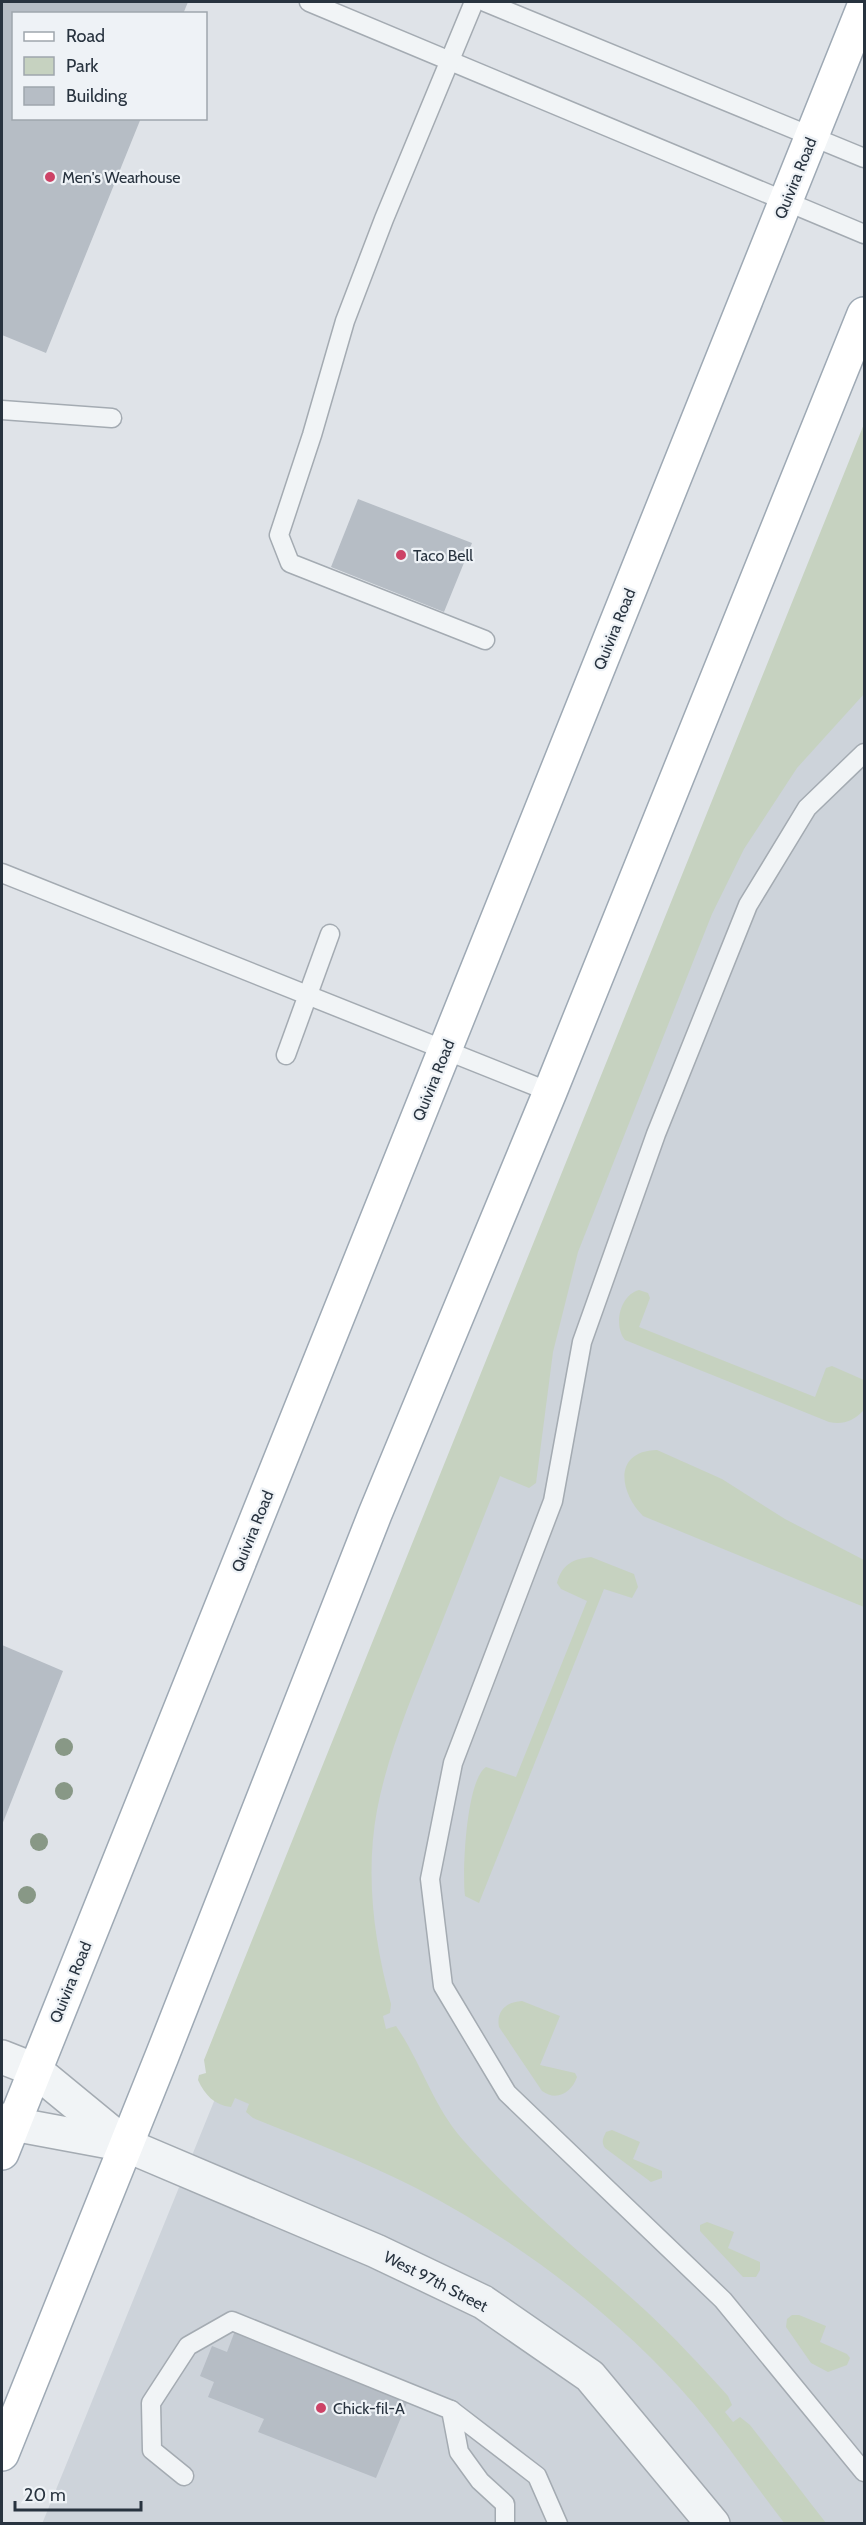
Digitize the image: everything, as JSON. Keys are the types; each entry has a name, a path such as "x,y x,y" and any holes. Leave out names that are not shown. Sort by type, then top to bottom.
{"main road":[{"name":"Quivira Road","path":"5,2133 35,2070 864,6"},
{"path":"2,2454 375,1514 550,1092 864,314"}],"street":[{"name":"West 97th Street","path":"2,2057 35,2070 126,2145 376,2251 483,2302 590,2376 713,2523"},
{"name":"West 97th Street","path":"5,2133 126,2145"}],"lane":[{"path":"309,2 864,234"},
{"path":"474,2 448,60 345,321 312,435 279,536 290,563 485,640"},
{"path":"485,2 864,158"},
{"path":"2,410 112,418"},
{"path":"864,753 807,808 748,905 656,1134 582,1342 553,1501 453,1762 430,1880 443,1986 507,2093 723,2300 864,2472"},
{"path":"2,873 550,1092"},
{"path":"286,1055 330,934"},
{"path":"184,2476 152,2450 151,2403 188,2346 232,2321 451,2410 537,2476 558,2523"},
{"path":"451,2410 459,2452 480,2481 505,2504 505,2523"}],"shaded area":[{"path":"864,470 864,2523 42,2524 228,2067"}],"green space":[{"path":"864,424 864,694 797,768 744,849 712,914 578,1252 553,1352 536,1483 529,1488 500,1476 401,1725 377,1810 372,1859 376,1932 391,2004 390,2013 383,2016 386,2029 396,2026 443,2113 463,2140 529,2207 646,2311 688,2352 728,2396 732,2405 725,2412 733,2422 740,2417 750,2425 826,2523 785,2524 694,2404 633,2341 565,2283 529,2256 454,2209 376,2169 253,2118 246,2112 249,2104 235,2098 231,2107 215,2102 207,2095 198,2080 199,2075 206,2073 204,2060"},
{"path":"639,1290 648,1293 650,1298 639,1327 815,1397 826,1368 832,1366 864,1380 863,1411 848,1421 829,1422 625,1340 619,1327 620,1311 627,1298"},
{"path":"657,1450 722,1479 785,1519 864,1560 864,1607 643,1516 629,1496 624,1474 633,1457 643,1452"},
{"path":"591,1557 634,1574 638,1587 632,1598 604,1589 479,1903 465,1896 464,1884 467,1828 474,1789 479,1775 486,1767 516,1777 587,1601 561,1589 557,1583 559,1577 569,1564"},
{"path":"522,2001 560,2016 540,2065 575,2073 577,2077 575,2082 563,2094 553,2096 542,2091 499,2027 499,2016 503,2008 511,2003"},
{"path":"612,2130 640,2142 633,2159 662,2171 662,2178 651,2182 605,2148 604,2136 606,2132"},
{"path":"707,2222 734,2232 728,2248 760,2262 760,2270 756,2277 743,2277 700,2231 700,2225"},
{"path":"792,2315 799,2315 826,2326 820,2342 847,2354 850,2358 847,2365 828,2372 811,2363 786,2327 787,2319"}],"building":[{"path":"2,2 188,2 184,12 12,12 12,120 140,120 46,353 2,335"},
{"name":"Taco Bell","path":"358,499 472,543 444,612 331,567"},
{"path":"2,1645 63,1671 2,1825"},
{"name":"Chick-fil-A","path":"236,2328 409,2398 376,2478 258,2432 264,2419 208,2397 214,2382 200,2376 212,2346 227,2352"}],"place":[{"name":"Men's Wearhouse","path":"50,177"},
{"name":"Taco Bell","path":"401,555"},
{"name":"Chick-fil-A","path":"321,2408"}]}
